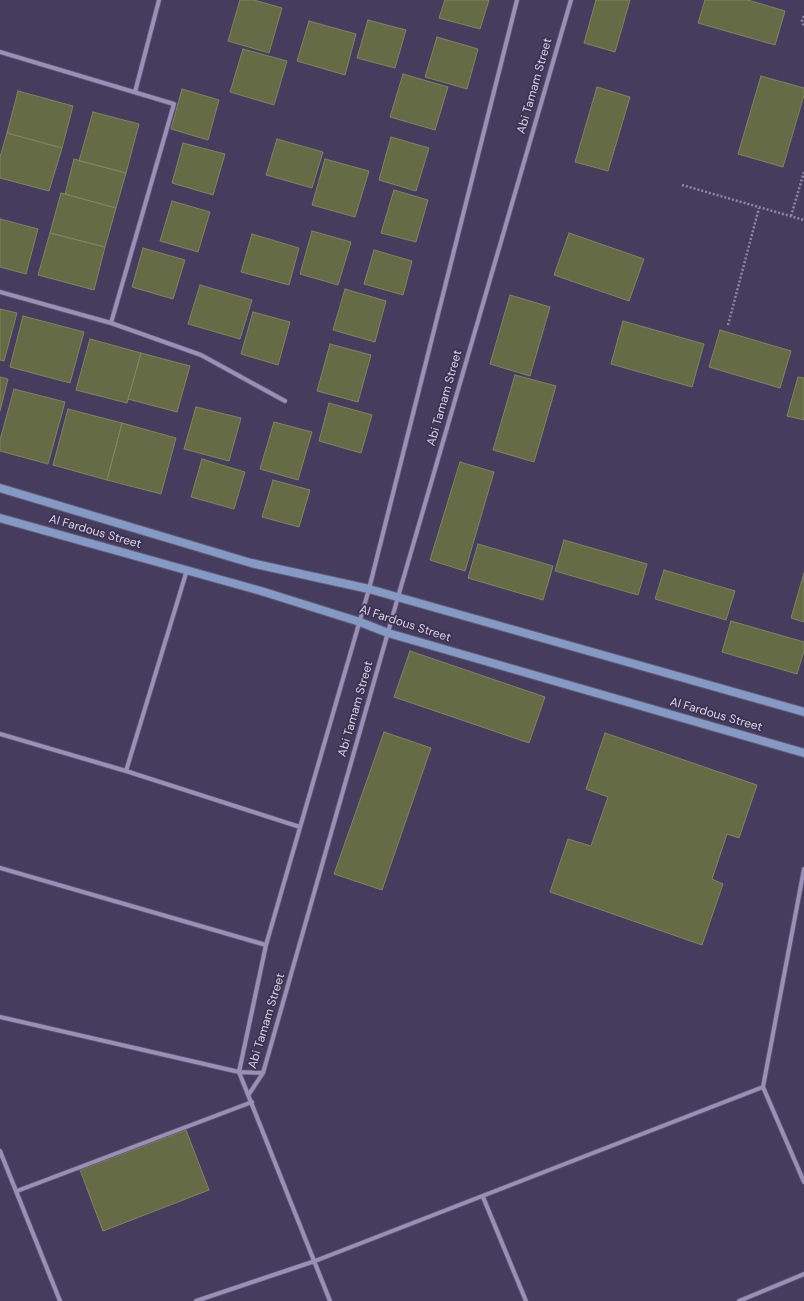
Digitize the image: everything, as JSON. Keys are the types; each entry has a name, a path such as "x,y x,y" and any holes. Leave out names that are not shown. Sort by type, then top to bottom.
{"main road":[{"name":"Al Fardous Street","path":"0,488 251,564 369,589 804,712"},
{"name":"Al Fardous Street","path":"0,518 261,591 360,622 388,633 804,753"}],"street":[{"path":"135,92 159,0"},
{"name":"Abi Tamam Street","path":"249,1094 239,1072 266,945 369,589 517,0"},
{"name":"Abi Tamam Street","path":"249,1094 263,1073 398,598 571,0"},
{"path":"0,52 174,104 111,323"},
{"path":"0,292 111,323 201,355 285,401"},
{"path":"126,771 188,570"},
{"path":"0,734 126,771 300,827"},
{"path":"0,868 266,945"},
{"path":"804,870 763,1087 804,1182"},
{"path":"0,1017 239,1072 263,1073"},
{"path":"196,1301 315,1262 763,1087"},
{"path":"249,1094 330,1301"},
{"path":"17,1191 252,1102"},
{"path":"0,1151 60,1301"},
{"path":"483,1197 526,1301"},
{"path":"739,1301 804,1274"}],"path":[{"path":"804,16 802,22 804,26"},
{"path":"791,216 804,172"},
{"path":"682,185 804,220"},
{"path":"728,326 759,208"}],"building":[{"path":"240,0 254,0 282,8 269,53 228,41"},
{"path":"445,0 489,0 480,29 439,18"},
{"path":"596,0 630,0 615,52 584,43"},
{"path":"705,0 748,0 785,11 775,45 698,23"},
{"path":"368,20 406,30 395,68 357,58"},
{"path":"309,21 356,34 345,75 297,61"},
{"path":"437,37 478,49 467,89 425,77"},
{"path":"243,49 287,61 274,105 230,92"},
{"path":"403,74 448,87 435,130 390,117"},
{"path":"761,76 804,88 804,95 783,167 738,154"},
{"path":"597,87 630,97 608,171 575,162"},
{"path":"182,89 219,100 208,140 171,129"},
{"path":"18,91 73,106 62,148 7,133"},
{"path":"93,112 139,124 126,173 79,161"},
{"path":"7,133 62,148 49,191 0,178 0,157"},
{"path":"391,137 429,148 416,191 379,180"},
{"path":"277,139 323,152 312,188 266,175"},
{"path":"183,143 225,154 213,195 172,183"},
{"path":"74,159 126,173 116,208 65,194"},
{"path":"325,159 369,171 355,217 312,205"},
{"path":"394,190 428,200 416,242 381,233"},
{"path":"61,193 116,208 105,247 50,233"},
{"path":"172,201 210,212 198,252 160,241"},
{"path":"0,219 38,229 26,274 0,267"},
{"path":"312,231 351,242 338,285 300,274"},
{"path":"50,233 105,247 94,290 38,275"},
{"path":"569,233 644,259 629,301 554,275"},
{"path":"252,234 299,248 289,285 241,272"},
{"path":"143,248 185,260 173,299 132,287"},
{"path":"374,250 412,261 403,295 364,284"},
{"path":"200,285 252,300 240,339 188,324"},
{"path":"345,289 386,301 375,342 333,330"},
{"path":"510,295 550,307 530,376 490,364"},
{"path":"0,309 17,313 4,361 0,360"},
{"path":"253,312 290,322 278,365 241,354"},
{"path":"23,316 84,332 70,383 10,367"},
{"path":"623,321 704,344 692,387 611,364"},
{"path":"720,330 791,351 780,388 709,367"},
{"path":"90,339 141,353 127,403 76,390"},
{"path":"330,344 371,355 358,402 317,391"},
{"path":"141,353 190,366 177,412 128,399"},
{"path":"515,375 556,386 534,462 493,450"},
{"path":"0,377 8,379 0,411"},
{"path":"798,377 804,378 804,420 787,416"},
{"path":"14,389 65,402 48,464 0,451 0,440"},
{"path":"329,403 372,415 361,453 319,441"},
{"path":"196,407 241,418 229,461 184,449"},
{"path":"68,409 122,423 107,480 53,465"},
{"path":"274,422 312,432 298,480 260,469"},
{"path":"122,423 176,438 161,494 107,480"},
{"path":"202,459 245,472 234,509 191,497"},
{"path":"460,462 494,472 465,571 430,560"},
{"path":"273,480 310,490 299,527 262,517"},
{"path":"564,540 647,564 638,595 555,571"},
{"path":"478,544 553,566 543,600 468,578"},
{"path":"664,570 735,591 726,620 655,599"},
{"path":"804,573 804,622 791,618"},
{"path":"731,621 804,642 804,651 797,674 722,652"},
{"path":"410,651 545,697 529,743 394,697"},
{"path":"384,732 431,748 382,890 334,874"},
{"path":"605,733 757,785 739,838 727,834 712,879 723,884 702,945 550,892 568,839 591,846 608,797 586,789"},
{"path":"186,1130 209,1190 103,1231 80,1170"}]}
